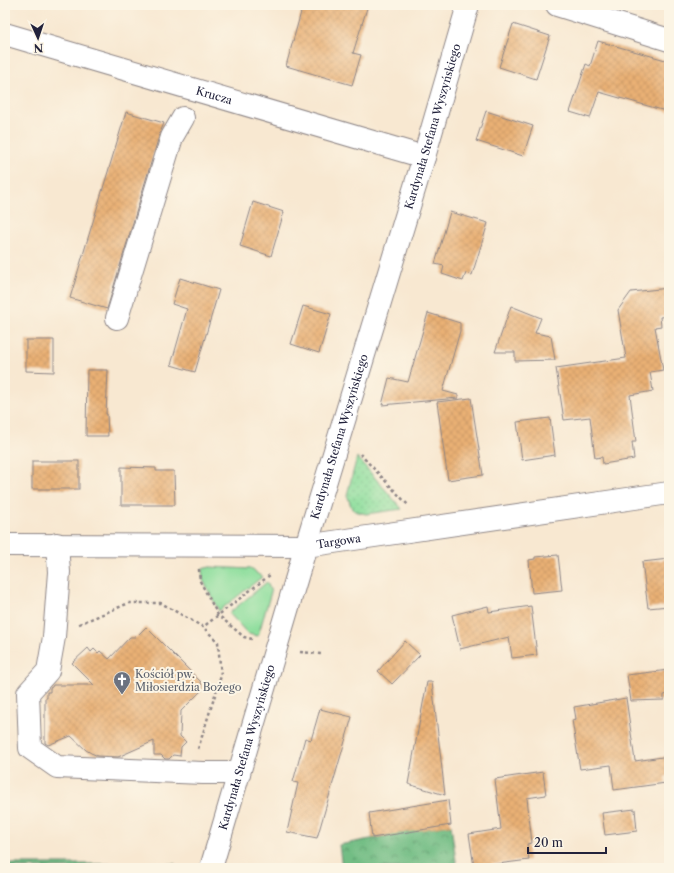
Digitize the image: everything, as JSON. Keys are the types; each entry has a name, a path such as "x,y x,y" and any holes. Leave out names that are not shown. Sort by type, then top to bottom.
{"street":[{"name":"Kardynała Stefana Wyszyńskiego","path":"211,868 468,5"},
{"path":"557,5 669,40"},
{"name":"Krucza","path":"5,34 424,156"},
{"path":"117,318 172,137 182,118"},
{"name":"Targowa","path":"5,545 306,546 669,493"},
{"path":"57,544 59,572 54,637 48,671 28,692 30,748 57,767 239,773"}],"path":[{"path":"359,453 409,506 410,510"},
{"path":"199,567 200,581 218,615 244,637 255,640"},
{"path":"203,627 270,575"},
{"path":"54,637 73,626 129,603 161,603 203,627 218,642 220,676 191,772"},
{"path":"294,651 321,654"}],"green space":[{"path":"357,457 402,509 366,514 352,509 347,495"},
{"path":"210,567 251,569 262,577 219,611 203,580 202,569"},
{"path":"267,582 271,592 258,636 248,634 229,613"},
{"path":"451,825 457,868 342,868 339,845"},
{"path":"5,864 175,864 174,868 5,868"}],"building":[{"path":"303,5 368,5 353,53 361,55 352,85 286,66"},
{"path":"513,24 550,36 536,79 499,67"},
{"path":"598,41 669,61 669,112 599,92 590,118 570,112 586,64 590,66"},
{"path":"486,111 533,126 523,156 476,141"},
{"path":"126,112 164,123 107,309 70,298"},
{"path":"253,202 284,212 271,256 240,246"},
{"path":"450,212 488,223 472,275 466,273 463,281 442,274 444,266 435,264"},
{"path":"180,278 219,290 195,372 171,365 187,309 172,304"},
{"path":"669,288 669,316 660,317 661,326 655,327 663,370 650,372 653,391 630,395 636,442 632,442 634,459 603,464 602,457 595,458 590,417 564,420 556,368 626,358 618,310 631,292"},
{"path":"303,306 331,314 319,353 291,344"},
{"path":"511,306 541,318 535,333 551,336 555,360 515,361 515,352 495,352"},
{"path":"428,313 460,323 460,331 443,391 458,395 458,398 382,405 389,378 408,382"},
{"path":"26,340 54,340 54,372 26,371"},
{"path":"87,370 108,370 106,414 108,436 86,436"},
{"path":"471,398 483,475 448,480 437,402"},
{"path":"550,418 555,455 522,460 517,422"},
{"path":"32,461 79,461 79,489 32,489"},
{"path":"121,467 156,468 156,471 174,471 175,505 121,505"},
{"path":"558,555 562,590 532,593 529,560 535,559 535,557"},
{"path":"669,559 669,606 648,608 642,562"},
{"path":"488,606 489,612 531,606 537,655 512,658 509,637 460,649 452,615"},
{"name":"Kościół pw. Miłosierdzia Bożego","path":"146,627 201,682 202,690 181,711 180,736 186,742 181,747 180,756 173,755 169,759 165,759 161,755 154,755 154,741 118,757 98,756 91,753 71,736 48,745 45,743 45,698 47,698 47,692 50,692 50,688 53,685 94,685 72,663 88,648 91,652 94,649 98,653 100,651 109,659 130,637 136,637"},
{"path":"405,641 420,655 392,684 378,671"},
{"path":"669,670 669,694 664,695 664,700 631,701 627,675"},
{"path":"427,682 432,682 445,795 408,784"},
{"path":"626,698 635,761 669,756 669,776 665,777 666,783 614,790 611,765 580,769 572,720 576,719 574,707"},
{"path":"320,709 352,717 317,838 287,832 298,783 293,782 305,738 311,740"},
{"path":"543,772 546,795 527,798 532,843 527,844 529,860 474,867 469,834 501,829 495,779"},
{"path":"448,800 451,825 372,838 369,813"},
{"path":"635,809 637,831 605,835 602,813"}],"place":[{"name":"Kościół pw. Miłosierdzia Bożego","path":"122,695"}]}
